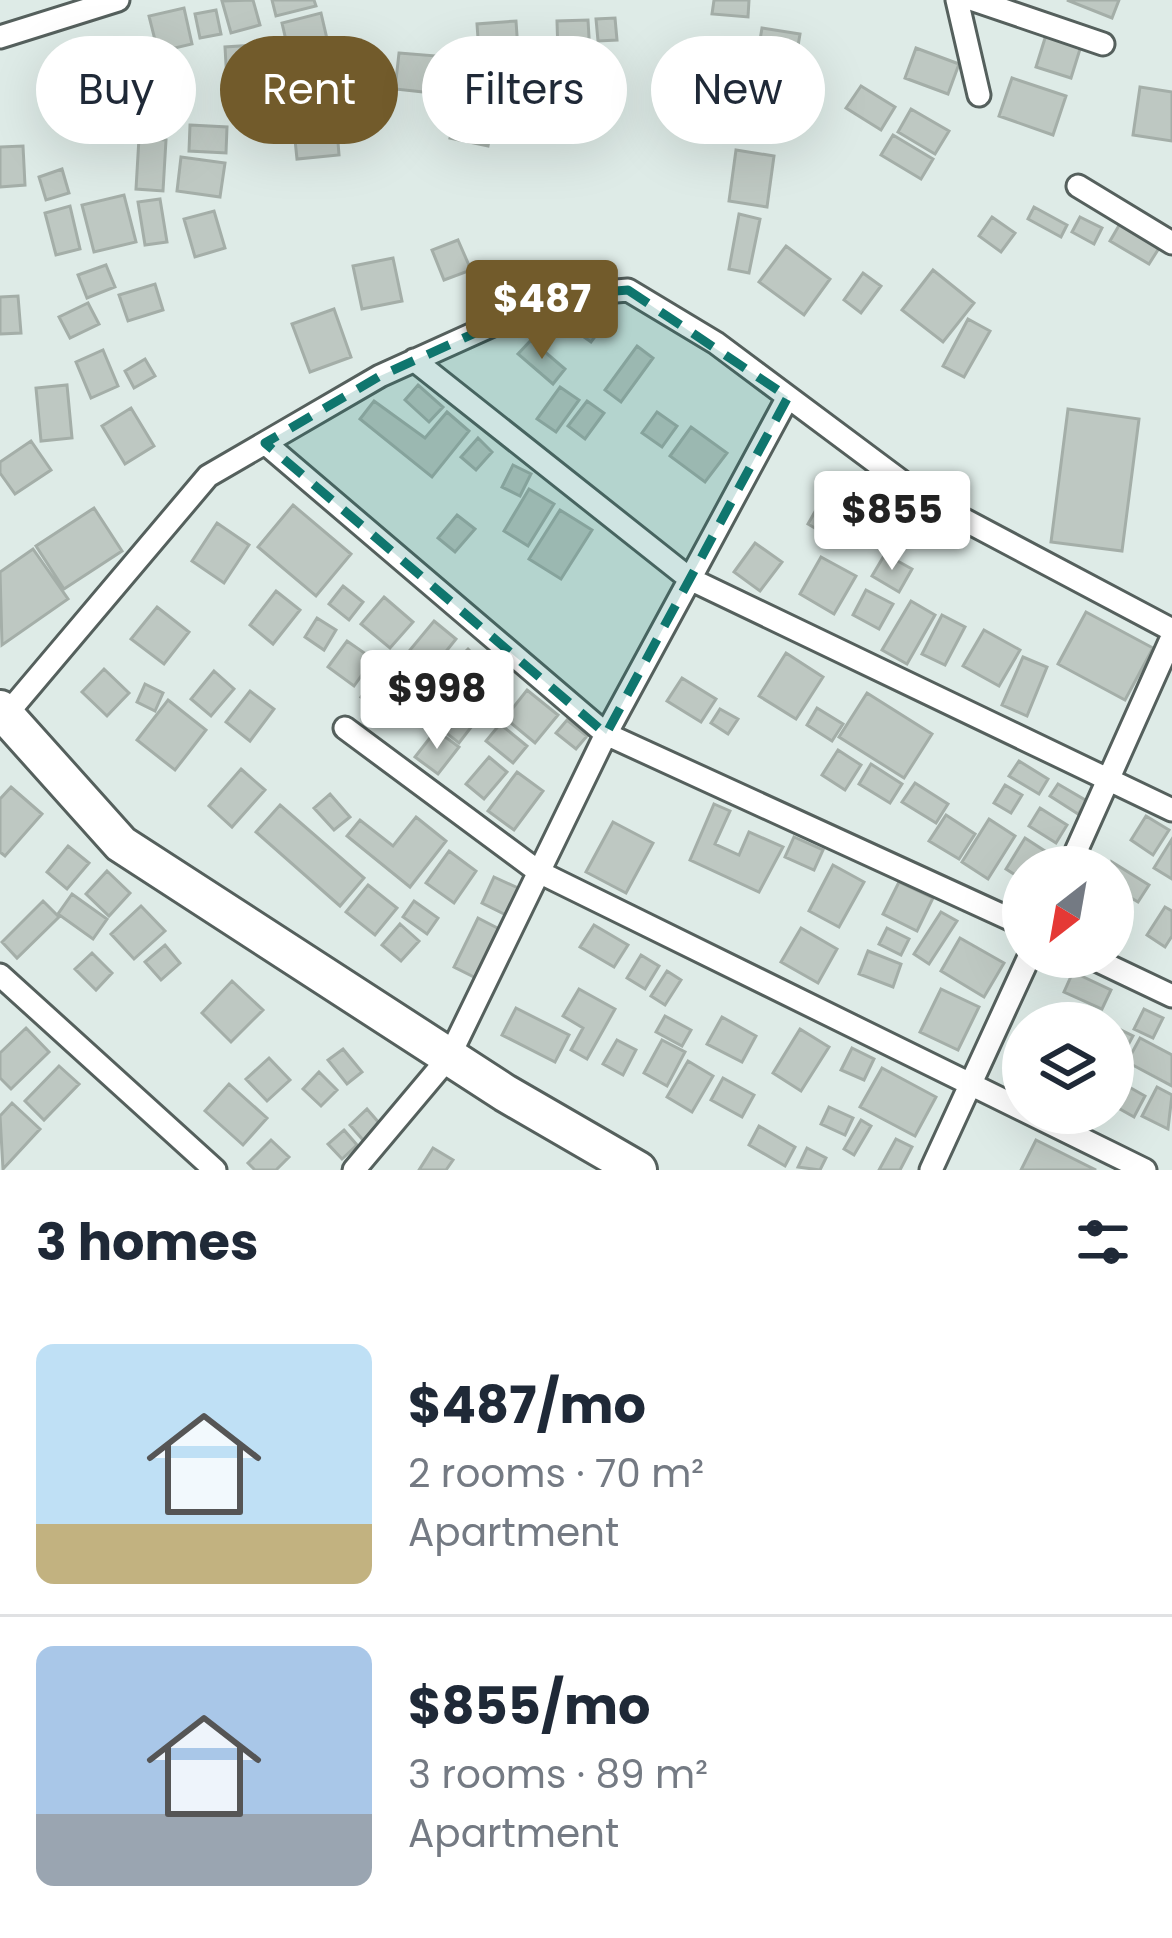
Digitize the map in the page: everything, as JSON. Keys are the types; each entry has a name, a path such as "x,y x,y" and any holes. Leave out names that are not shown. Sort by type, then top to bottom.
{"highway":[{"path":"3,712 121,844 449,1057 638,1170"}],"street":[{"path":"0,37 118,0"},
{"path":"957,0 979,94"},
{"path":"974,0 1103,44"},
{"path":"1078,186 1172,243"},
{"path":"3,712 208,476 414,360 557,296 628,290 716,343 925,499 1172,634 1162,688 1108,780 1078,846"},
{"path":"414,360 690,580 1172,810"},
{"path":"354,1170 449,1057 606,734 788,398"},
{"path":"265,443 606,734 1002,916"},
{"path":"345,728 538,872 969,1088 1145,1170"},
{"path":"0,975 214,1170"},
{"path":"932,1170 1019,978"},
{"path":"1134,978 1172,996"}],"highlighted area":[{"path":"628,290 788,397 606,734 265,443 380,376 557,296"}],"building":[{"path":"253,0 260,25 231,33 222,1"},
{"path":"272,0 314,0 316,6 276,16"},
{"path":"714,0 749,0 748,17 712,14"},
{"path":"1067,0 1119,0 1112,18"},
{"path":"184,8 190,36 154,36 149,16"},
{"path":"216,10 221,34 200,38 195,14"},
{"path":"321,13 326,36 285,36 282,23"},
{"path":"615,18 617,36 598,36 596,19"},
{"path":"588,20 589,36 557,36 557,21"},
{"path":"516,21 517,36 478,36 477,24"},
{"path":"762,28 800,34 800,36 761,36"},
{"path":"1046,35 1081,46 1071,78 1036,67"},
{"path":"916,48 959,64 948,94 905,78"},
{"path":"399,53 422,55 422,92 398,89"},
{"path":"1012,78 1066,96 1053,135 999,116"},
{"path":"861,86 895,107 881,130 846,108"},
{"path":"1140,87 1172,92 1172,141 1133,135"},
{"path":"911,109 949,131 935,154 898,132"},
{"path":"196,125 220,127 220,144 226,144 226,153 189,151 189,144 196,144"},
{"path":"893,135 933,159 921,179 881,155"},
{"path":"139,144 166,144 163,191 136,189"},
{"path":"295,144 338,144 339,155 297,159"},
{"path":"23,146 25,185 0,187 0,147"},
{"path":"736,150 774,156 767,207 729,201"},
{"path":"181,157 225,163 220,197 177,191"},
{"path":"62,169 69,193 46,200 39,177"},
{"path":"124,195 136,242 94,252 82,205"},
{"path":"160,199 167,242 145,245 138,202"},
{"path":"70,206 80,249 56,255 45,213"},
{"path":"1034,207 1067,225 1061,237 1028,219"},
{"path":"214,211 225,248 195,257 184,219"},
{"path":"739,214 760,219 749,273 729,269"},
{"path":"992,217 1015,233 1001,252 979,236"},
{"path":"1080,217 1102,228 1094,244 1072,232"},
{"path":"1121,222 1161,245 1149,264 1110,241"},
{"path":"458,240 471,270 444,280 432,250"},
{"path":"786,246 830,279 804,315 759,282"},
{"path":"393,258 402,301 362,309 353,266"},
{"path":"106,265 115,287 87,298 78,275"},
{"path":"933,270 974,303 943,342 902,310"},
{"path":"863,273 881,286 861,313 844,300"},
{"path":"155,284 163,310 128,321 119,295"},
{"path":"18,296 21,333 0,334 0,297"},
{"path":"88,303 99,324 70,338 59,317"},
{"path":"334,309 351,357 310,372 292,324"},
{"path":"591,311 606,322 591,342 577,332"},
{"path":"968,319 990,331 964,377 943,366"},
{"path":"531,340 565,369 553,384 518,354"},
{"path":"637,346 653,358 621,402 605,390"},
{"path":"103,350 118,386 91,398 76,362"},
{"path":"145,359 155,376 134,388 125,371"},
{"path":"67,385 72,438 41,441 36,388"},
{"path":"418,385 443,407 429,422 405,400"},
{"path":"560,387 579,400 556,432 537,419"},
{"path":"374,401 425,438 447,412 469,431 432,477 360,419"},
{"path":"587,401 604,413 585,439 568,426"},
{"path":"131,408 154,446 125,464 102,426"},
{"path":"1068,409 1139,419 1122,551 1051,542"},
{"path":"657,412 677,426 662,447 642,433"},
{"path":"691,427 727,453 705,482 670,456"},
{"path":"478,438 492,452 476,470 461,457"},
{"path":"31,441 51,470 15,494 0,473 0,462"},
{"path":"513,465 531,474 520,496 502,487"},
{"path":"529,489 554,504 528,546 504,531"},
{"path":"825,494 847,507 830,537 808,524"},
{"path":"863,499 882,510 870,530 851,518"},
{"path":"293,505 351,554 316,596 258,547"},
{"path":"94,508 122,551 64,589 36,546"},
{"path":"560,510 592,530 561,579 529,559"},
{"path":"457,515 475,529 455,552 438,538"},
{"path":"217,523 249,545 224,583 192,561"},
{"path":"755,543 782,562 760,591 734,572"},
{"path":"33,549 68,599 2,645 0,572"},
{"path":"885,554 912,569 899,592 872,576"},
{"path":"821,557 856,576 834,614 800,594"},
{"path":"343,586 363,602 349,620 329,604"},
{"path":"866,590 893,604 879,629 853,615"},
{"path":"276,591 300,610 273,644 250,625"},
{"path":"384,597 413,622 390,648 361,624"},
{"path":"911,601 935,615 907,664 882,650"},
{"path":"157,607 189,632 164,664 131,639"},
{"path":"1086,612 1153,648 1125,700 1058,664"},
{"path":"942,615 965,627 945,665 922,654"},
{"path":"317,618 336,630 324,650 305,637"},
{"path":"434,621 456,639 427,675 405,656"},
{"path":"984,630 1020,650 999,686 963,666"},
{"path":"347,641 373,659 354,686 328,667"},
{"path":"468,649 486,667 457,696 439,678"},
{"path":"786,653 823,677 796,719 759,696"},
{"path":"1023,657 1047,667 1027,716 1002,705"},
{"path":"386,660 420,683 394,720 361,697"},
{"path":"104,669 129,693 107,716 82,692"},
{"path":"214,671 234,689 211,716 191,699"},
{"path":"682,678 716,699 701,722 667,701"},
{"path":"145,684 163,693 155,711 137,702"},
{"path":"433,685 447,695 432,717 418,706"},
{"path":"527,690 558,715 535,743 505,718"},
{"path":"250,691 274,709 250,741 226,722"},
{"path":"867,693 932,734 904,778 839,737"},
{"path":"463,698 482,713 459,743 440,728"},
{"path":"168,700 206,730 175,770 137,740"},
{"path":"817,708 843,724 832,741 807,725"},
{"path":"720,709 738,719 728,734 711,723"},
{"path":"567,720 587,736 576,749 556,733"},
{"path":"500,724 527,746 513,763 486,741"},
{"path":"436,730 459,747 438,774 415,757"},
{"path":"838,750 861,765 845,790 822,775"},
{"path":"489,757 507,772 484,799 466,784"},
{"path":"1019,761 1048,779 1039,794 1009,776"},
{"path":"871,764 902,784 890,803 859,784"},
{"path":"241,769 265,790 232,827 209,806"},
{"path":"517,772 543,791 514,830 488,811"},
{"path":"915,783 948,804 936,823 902,802"},
{"path":"1058,784 1087,801 1078,814 1050,796"},
{"path":"1005,785 1022,795 1011,813 994,803"},
{"path":"11,787 42,814 5,856 0,852 0,799"},
{"path":"330,794 350,817 334,830 314,808"},
{"path":"714,804 730,811 715,844 739,855 749,832 783,847 759,892 690,860"},
{"path":"280,805 364,878 340,906 256,832"},
{"path":"1040,808 1067,825 1056,843 1029,826"},
{"path":"946,815 975,834 959,859 929,841"},
{"path":"1146,816 1169,830 1153,855 1131,840"},
{"path":"416,817 446,841 410,887 347,836 360,820 393,846"},
{"path":"989,819 1015,836 1009,846 1002,846 1002,857 988,879 962,862"},
{"path":"613,822 653,843 626,893 586,872"},
{"path":"794,837 823,850 814,870 785,857"},
{"path":"1172,839 1172,879 1154,868"},
{"path":"68,846 89,863 67,889 47,872"},
{"path":"449,851 476,871 454,903 426,883"},
{"path":"833,865 864,882 839,927 809,911"},
{"path":"107,871 130,893 109,916 86,894"},
{"path":"1134,876 1149,885 1138,902 1134,900"},
{"path":"494,877 518,888 506,915 482,903"},
{"path":"899,882 933,898 917,931 883,914"},
{"path":"368,885 397,908 375,935 346,912"},
{"path":"72,894 107,919 93,939 58,914"},
{"path":"43,901 59,917 17,958 2,942"},
{"path":"414,901 438,918 427,934 403,917"},
{"path":"141,906 165,931 134,959 111,934"},
{"path":"1165,907 1172,911 1172,936 1165,947 1147,935"},
{"path":"941,912 957,921 929,964 914,954"},
{"path":"478,918 501,930 476,978 454,967"},
{"path":"400,924 419,941 401,961 382,945"},
{"path":"594,925 628,945 614,967 580,947"},
{"path":"801,928 837,949 818,983 781,962"},
{"path":"887,928 909,939 901,955 879,944"},
{"path":"960,938 1002,962 984,997 941,971"},
{"path":"165,945 180,963 161,980 145,962"},
{"path":"868,951 901,964 893,987 859,974"},
{"path":"92,953 112,973 96,990 75,969"},
{"path":"641,955 659,966 645,989 627,978"},
{"path":"667,971 681,980 665,1005 651,996"},
{"path":"1070,978 1086,978 1111,990 1105,1002 1086,1002 1064,992"},
{"path":"232,981 263,1010 231,1042 202,1013"},
{"path":"579,989 615,1009 587,1059 571,1050 583,1028 563,1016"},
{"path":"941,989 979,1007 958,1050 920,1032"},
{"path":"516,1008 569,1035 555,1062 502,1035"},
{"path":"1144,1009 1163,1018 1153,1038 1134,1029"},
{"path":"665,1016 691,1030 682,1046 656,1032"},
{"path":"722,1017 756,1036 742,1062 707,1044"},
{"path":"26,1028 49,1052 11,1089 0,1078 0,1053"},
{"path":"800,1029 829,1047 801,1091 773,1073"},
{"path":"1140,1038 1172,1055 1172,1086 1134,1066"},
{"path":"617,1040 636,1050 623,1075 603,1064"},
{"path":"662,1040 685,1052 667,1086 644,1073"},
{"path":"852,1048 874,1059 864,1080 841,1070"},
{"path":"343,1049 362,1072 347,1084 328,1060"},
{"path":"269,1058 290,1080 267,1101 246,1079"},
{"path":"688,1061 713,1076 692,1112 667,1097"},
{"path":"59,1066 79,1084 44,1120 25,1101"},
{"path":"882,1068 936,1097 915,1136 860,1107"},
{"path":"319,1072 337,1090 321,1106 303,1089"},
{"path":"723,1078 754,1095 742,1117 711,1100"},
{"path":"229,1084 267,1118 243,1145 205,1111"},
{"path":"1157,1087 1172,1095 1168,1129 1142,1116"},
{"path":"1134,1090 1145,1096 1134,1117"},
{"path":"12,1103 40,1129 3,1169 0,1116"},
{"path":"829,1107 853,1118 845,1135 821,1124"},
{"path":"367,1109 380,1124 363,1140 350,1125"},
{"path":"861,1120 871,1126 854,1155 844,1149"},
{"path":"759,1126 795,1147 785,1166 749,1145"},
{"path":"344,1130 357,1145 342,1159 328,1144"},
{"path":"896,1139 912,1147 900,1170 879,1170"},
{"path":"271,1140 289,1157 276,1170 255,1170 248,1163"},
{"path":"1036,1140 1096,1170 1021,1170"},
{"path":"433,1148 453,1160 446,1170 419,1170"},
{"path":"807,1148 826,1158 820,1170 798,1167"}]}
